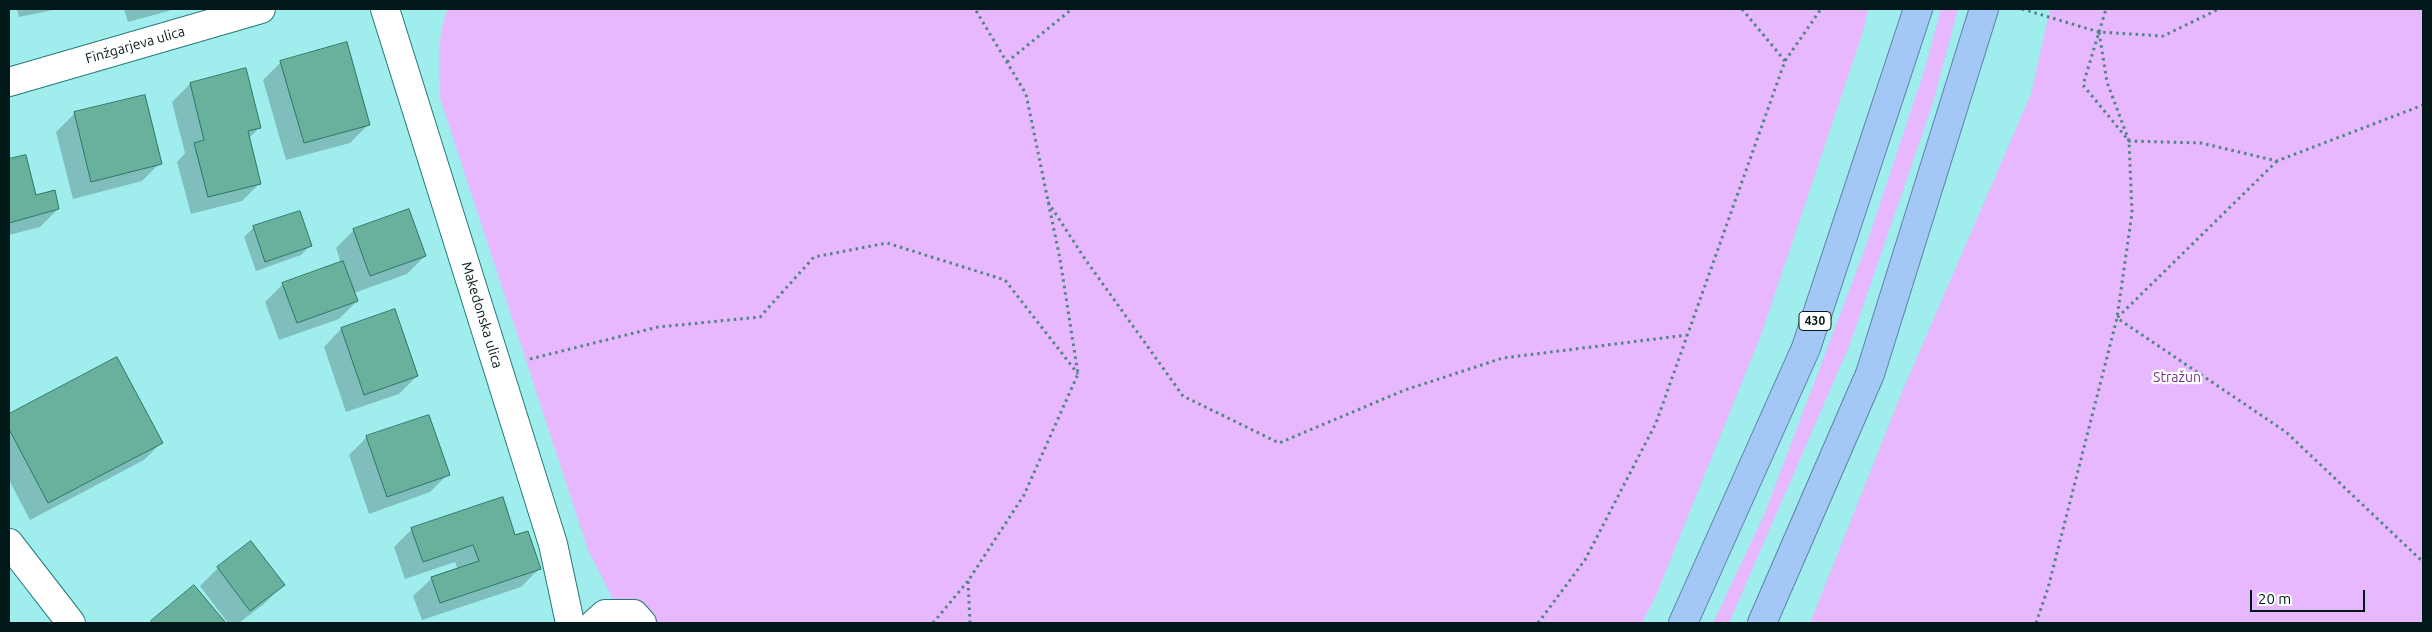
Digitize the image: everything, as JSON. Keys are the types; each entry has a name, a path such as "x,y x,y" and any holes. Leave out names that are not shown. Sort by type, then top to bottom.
{"highway":[{"name":"430","path":"1683,623 1806,348 1918,9"},
{"path":"1762,623 1870,374 1984,9"}],"street":[{"name":"Finžgarjeva ulica","path":"9,82 261,9"},
{"name":"Makedonska ulica","path":"385,9 554,544 570,623"},
{"path":"9,543 71,623"},
{"path":"595,623 605,614 634,614 642,623"}],"path":[{"path":"933,623 968,581 1024,495 1078,374 1060,259 1026,94 974,9"},
{"path":"1007,62 1072,9"},
{"path":"1742,9 1785,61"},
{"path":"1538,623 1586,560 1656,423 1785,61 1821,9"},
{"path":"2022,9 2099,32 2163,36 2219,9"},
{"path":"2106,9 2083,86 2129,141 2200,143 2277,161"},
{"path":"2036,623 2048,588 2117,318 2132,213 2129,141 2107,82 2099,32"},
{"path":"2117,318 2277,161 2423,105"},
{"path":"1048,202 1085,259 1183,396 1279,443 1405,390 1503,358 1686,335"},
{"path":"498,367 658,327 760,317 814,257 887,244 1005,280 1078,374"},
{"path":"2117,318 2286,432 2423,562"},
{"path":"968,581 970,623"}],"green space":[{"path":"448,9 1868,9 1863,32 1761,335 1655,598 1642,623 625,623 588,550 440,98 440,41"},
{"path":"1941,9 1958,9 1933,103 1850,344 1729,623 1713,623 1764,515 1866,246 1926,65"},
{"name":"Stražun","path":"2050,9 2423,9 2423,623 1810,623 1902,392 2031,94"}],"building":[{"path":"347,42 370,125 304,143 280,61"},
{"path":"246,68 261,128 248,131 261,184 208,197 194,143 204,140 190,83"},
{"path":"145,95 162,164 91,182 74,112"},
{"path":"26,155 36,195 55,190 59,209 9,223 9,159"},
{"path":"409,209 426,256 370,276 353,229"},
{"path":"300,211 312,246 265,262 253,226"},
{"path":"343,261 358,301 297,323 282,283"},
{"path":"395,309 418,376 364,395 341,328"},
{"path":"117,357 163,443 48,503 9,429 9,414"},
{"path":"429,415 450,475 387,497 366,436"},
{"path":"503,497 515,535 528,531 541,569 440,603 431,577 479,561 473,545 423,562 411,528"},
{"path":"251,541 285,585 250,611 217,567"},
{"path":"194,585 226,623 152,623 151,621"}]}
